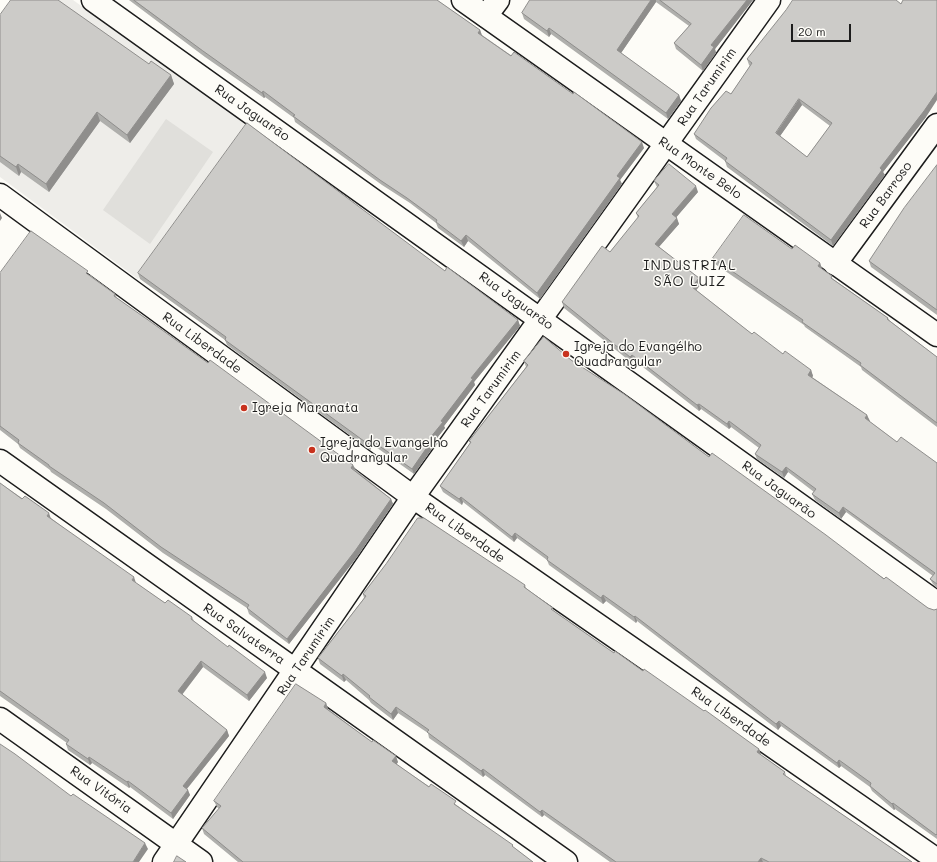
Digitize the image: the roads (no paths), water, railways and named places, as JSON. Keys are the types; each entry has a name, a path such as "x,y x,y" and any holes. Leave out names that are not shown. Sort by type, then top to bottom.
{"street":[{"name":"Rua Jaguarão","path":"93,0 937,603"},
{"name":"Rua Monte Belo","path":"463,0 492,8 666,144 937,335"},
{"name":"Rua Tarumirim","path":"164,862 296,671 413,497 769,0"},
{"name":"Rua Barroso","path":"835,264 937,125"},
{"name":"Rua Liberdade","path":"0,195 413,497 937,860"},
{"name":"Rua Salvaterra","path":"0,462 566,862"},
{"name":"Rua Vitória","path":"0,719 201,862"}],"place":[{"name":"Igreja do Evangélho Quadrangular","path":"566,354"},
{"name":"Igreja Maranata","path":"244,408"},
{"name":"Igreja do Evangelho Quadrangular","path":"312,450"}],"district":[{"name":"INDUSTRIAL SÃO LUIZ","path":"690,274"}]}
